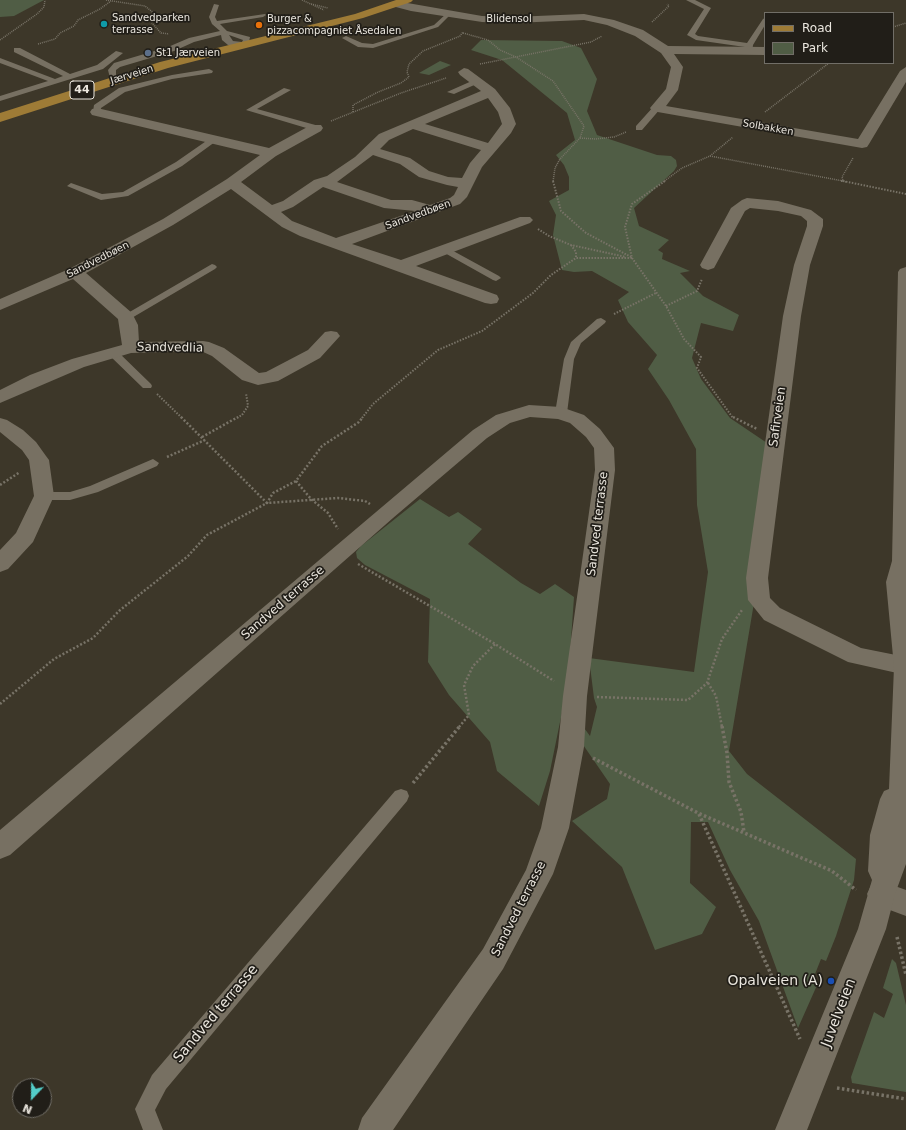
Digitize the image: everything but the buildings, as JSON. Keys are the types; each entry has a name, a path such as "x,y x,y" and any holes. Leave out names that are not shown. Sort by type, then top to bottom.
{"main road":[{"name":"Jærveien","path":"0,118 157,67 246,42 359,16 402,2"},
{"name":"Jærveien","path":"0,112 113,76 231,43 246,42"}],"street":[{"name":"Blidensol","path":"402,2 445,18 513,20 584,17 622,26"},
{"path":"622,26 639,33 665,50 677,67 672,90 657,108"},
{"path":"665,50 749,48 764,51"},
{"path":"862,144 904,66"},
{"name":"Sandvedbøen","path":"338,243 432,210 455,201 460,197 475,166 504,133 509,124 505,111 490,92 464,72"},
{"path":"271,211 288,204 314,186 332,179 360,160 384,137 490,92"},
{"name":"Solbakken","path":"657,108 862,144"},
{"path":"97,112 271,153"},
{"path":"413,125 490,148"},
{"name":"Sandvedbøen","path":"0,305 76,272 168,222 232,182 271,153 316,128"},
{"path":"370,150 405,161 424,174 447,181 466,183"},
{"path":"232,182 294,227 491,299"},
{"path":"323,182 389,205 412,205 432,210"},
{"name":"Safirveien","path":"708,265 739,208 747,203 778,206 806,213 815,219 815,226 802,265 792,316 757,578 759,600 772,614 856,656 906,660"},
{"path":"402,266 525,220"},
{"path":"76,272 106,301 126,317"},
{"name":"Juvelveien","path":"791,1130 826,1081 881,896 901,840 906,660 897,582 905,564 906,272"},
{"name":"Sandvedlia","path":"126,317 129,325 131,348"},
{"path":"249,376 258,379 271,377 314,354 331,336"},
{"name":"Sandvedlia","path":"0,397 37,379 112,352 131,348 203,346 218,352 249,376"},
{"name":"Sandved terrasse","path":"0,847 348,547 386,512 480,434 503,419 529,411 561,413 577,419 593,433 604,448 605,470 575,696 571,747 556,828 539,874 493,960 374,1130"},
{"path":"0,424 16,434 29,446 39,460 44,496 25,537 0,564"}],"lane":[{"path":"689,0 708,8 691,35 696,38 749,48 764,22"},
{"path":"216,5 212,17 214,23 225,32 246,42"},
{"path":"214,23 262,15"},
{"path":"346,38 361,45 373,46 436,26 445,18"},
{"path":"113,76 112,70 117,65 171,50 192,40 225,32"},
{"path":"225,32 225,38 231,43"},
{"path":"17,50 70,77"},
{"path":"0,99 100,66 119,53"},
{"path":"0,60 46,77 54,82"},
{"path":"97,112 97,107 122,90 172,77 209,71"},
{"path":"451,92 477,82"},
{"path":"287,90 250,110 316,128"},
{"path":"639,128 657,108"},
{"path":"71,186 102,197 125,194 179,164 215,139"},
{"path":"446,250 496,278"},
{"path":"126,317 212,267"},
{"path":"561,413 571,353 576,342 601,321"},
{"name":"Sandvedlia","path":"112,352 147,386"},
{"path":"44,496 70,496 94,489 153,463"},
{"name":"Sandved terrasse","path":"153,1130 145,1109 159,1082 401,796"}],"path":[{"path":"0,40 37,14 44,7 45,0"},
{"path":"106,0 145,6 156,15 152,23 161,32 192,40"},
{"path":"302,0 327,11"},
{"path":"17,50 55,39 60,34 74,26 78,20 100,10 111,1"},
{"path":"639,33 644,31 644,28 662,14 669,6 667,4"},
{"path":"445,18 463,31 463,33 488,40 500,50 516,57 553,81 584,126 580,138 560,159 555,168 553,180 561,211 586,233 632,258"},
{"path":"894,27 906,23"},
{"path":"316,128 401,93 464,72 481,64 591,42 622,26"},
{"path":"354,112 353,106 378,92 401,83 409,77 407,72 409,64 423,51 463,33"},
{"path":"776,438 734,419 697,368 700,357 684,339 666,306 632,258 624,227 632,204 682,168 710,156 828,64"},
{"path":"580,138 596,139 614,137 639,128"},
{"path":"843,180 842,177 862,144"},
{"path":"710,156 843,180 906,194"},
{"path":"525,220 549,236 571,245 632,258"},
{"path":"571,245 576,252 576,258"},
{"path":"266,503 273,493 296,481 322,446 359,422 373,404 438,350 482,332 533,294 551,275 576,258 632,258"},
{"path":"666,306 696,291 708,265"},
{"path":"601,321 656,292"},
{"path":"202,437 242,415 248,406 244,383 249,376"},
{"path":"147,386 202,437 266,503"},
{"path":"153,463 205,440"},
{"path":"296,481 311,499 328,513 348,547"},
{"path":"0,704 54,659 93,638 119,611 188,556 207,534 266,503 338,498 365,501 386,512"},
{"path":"401,796 469,715 464,685 473,666 495,644"},
{"path":"707,683 716,696 726,753 729,782 741,812 745,832"},
{"path":"571,747 698,813 745,832 832,871 881,896"},
{"path":"698,813 826,1081 906,1099"},
{"path":"897,937 906,976"}],"green space":[{"path":"0,0 44,0 14,16 0,17"},
{"path":"481,40 562,41 581,48 597,79 587,111 597,135 657,155 671,156 676,160 677,166 674,171 634,208 639,226 669,240 658,250 663,253 662,259 690,271 680,273 703,296 739,315 733,331 701,323 692,358 701,379 730,418 770,445 755,597 729,751 747,774 856,859 854,880 836,936 826,961 821,959 813,979 818,983 798,1028 759,921 730,870 708,822 691,822 690,883 716,907 702,934 655,950 622,867 572,821 607,799 610,784 577,736 579,721 590,736 597,707 594,698 589,658 694,672 708,572 697,505 696,449 669,400 648,369 657,355 628,322 618,300 629,292 592,271 574,272 562,270 553,235 556,215 549,201 569,190 569,177 564,165 556,155 575,140 567,113 502,60 471,50"},
{"path":"440,61 451,65 429,75 419,73"},
{"path":"420,499 449,517 458,512 482,529 468,544 521,583 540,594 555,584 574,597 568,683 550,771 539,806 497,771 490,742 449,695 428,662 430,599 365,565 357,558 356,552 361,546"},
{"path":"892,959 896,963 906,1005 906,1092 852,1083 851,1077 874,1012 884,1018 893,994 883,988"}],"place":[{"name":"Sandvedparken terrasse","path":"104,24"},
{"name":"Burger & pizzacompagniet Åsedalen","path":"259,25"},
{"name":"St1 Jærveien","path":"148,53"},
{"name":"Opalveien (A)","path":"831,981"}]}
